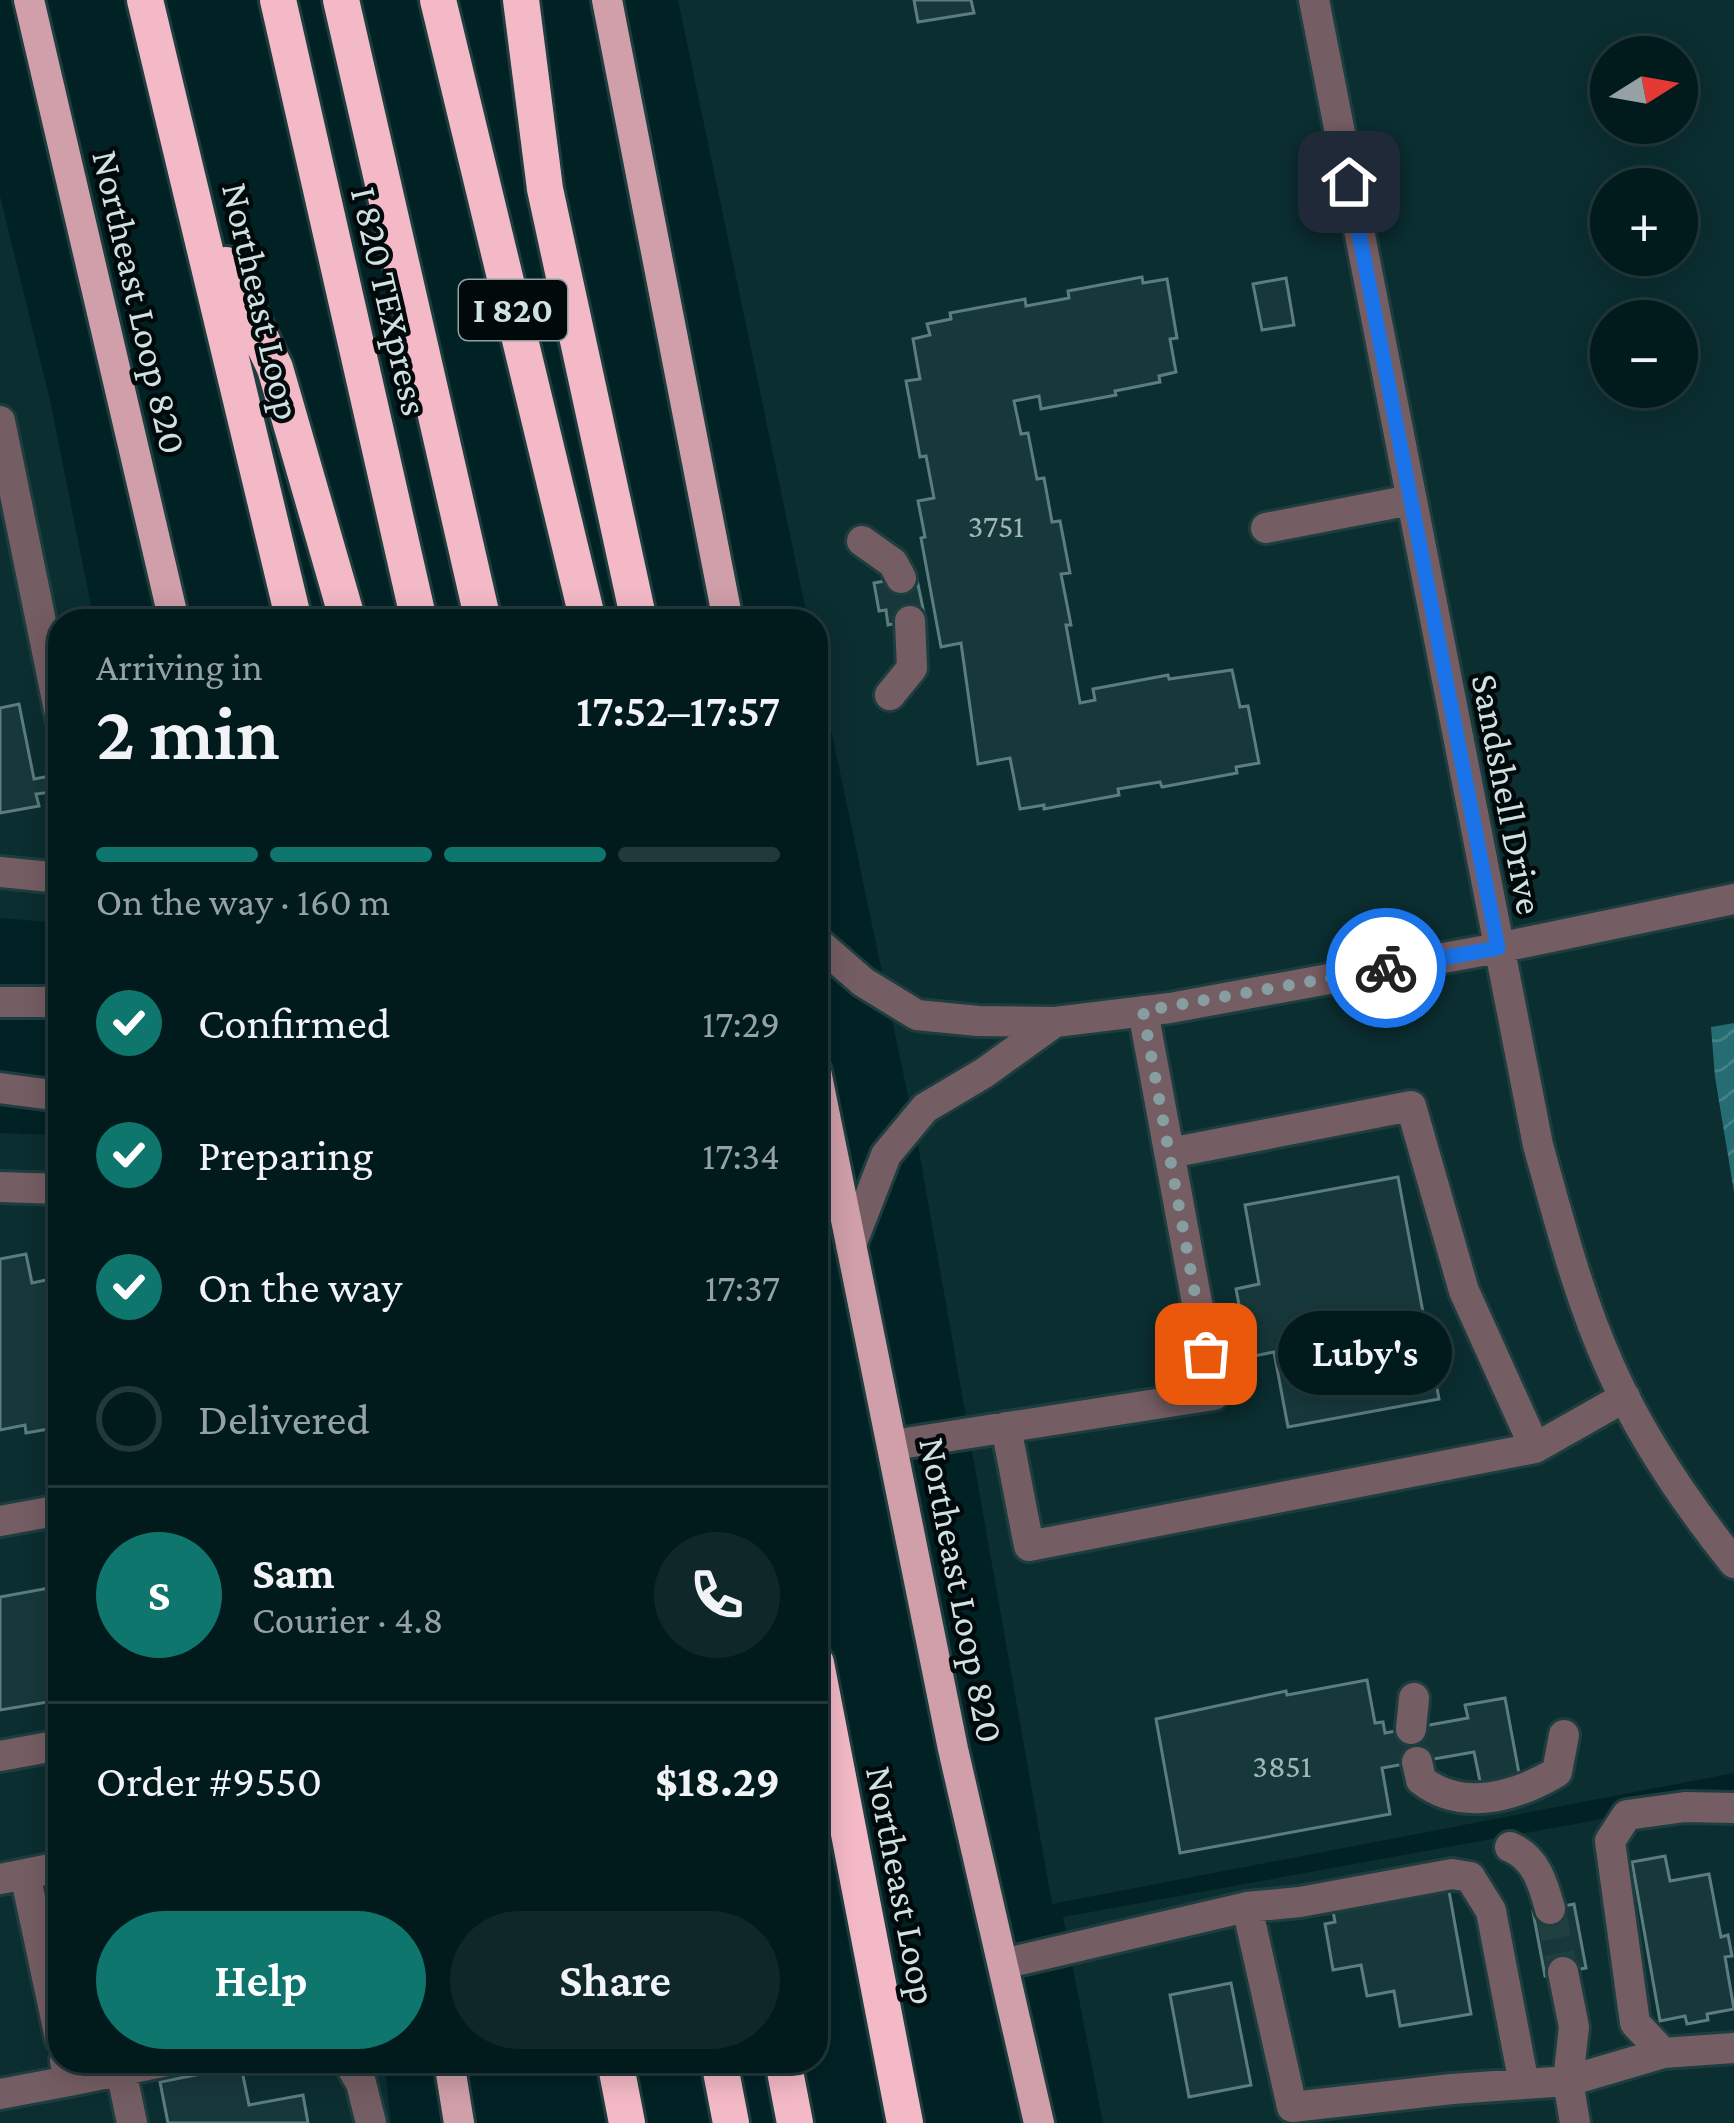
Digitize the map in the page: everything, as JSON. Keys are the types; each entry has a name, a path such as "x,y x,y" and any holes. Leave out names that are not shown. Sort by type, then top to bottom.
{"highway":[{"name":"Northeast Loop","path":"146,0 291,609"},
{"name":"I 820 TEXpress","path":"278,0 416,609"},
{"name":"I 820 TEXpress","path":"341,0 480,609"},
{"name":"I 820","path":"438,0 585,609"},
{"path":"521,0 544,189 636,609"},
{"path":"194,197 275,368 345,609"},
{"name":"Northeast Loop","path":"828,1725 905,2123"},
{"path":"617,2073 627,2123"},
{"path":"721,2073 731,2123"},
{"path":"785,2073 795,2123"}],"main road":[{"name":"Northeast Loop 820","path":"29,0 171,609"},
{"path":"607,0 726,609"},
{"name":"Northeast Loop 820","path":"828,1130 953,1749 1039,2123"},
{"path":"450,2073 459,2123"}],"street":[{"name":"Sandshell Drive","path":"1314,0 1538,1145 1571,1264 1610,1367 1699,1520 1734,1563"},
{"path":"0,421 48,656"},
{"path":"1266,528 1411,500"},
{"path":"862,541 892,563 901,578"},
{"path":"890,695 912,668 910,621"},
{"path":"0,872 48,877"},
{"path":"828,951 863,982 917,1015 978,1022 1054,1022 1143,1011 1498,948 1734,899"},
{"path":"0,1002 48,1002"},
{"path":"893,1445 1214,1395 1143,1011"},
{"path":"851,1244 886,1156 925,1108 984,1073 1054,1022"},
{"path":"0,1088 48,1094"},
{"path":"1170,1153 1411,1106 1464,1291 1535,1448"},
{"path":"0,1186 48,1188"},
{"path":"1006,1427 1029,1546 1535,1448 1625,1396"},
{"path":"0,1522 48,1512"},
{"path":"1417,1762 1420,1780 1438,1794 1466,1800 1508,1793 1528,1789 1557,1772 1564,1735"},
{"path":"0,1756 48,1747"},
{"path":"1664,2053 1635,2023 1610,1841 1627,1815 1685,1807 1734,1808"},
{"path":"1510,1846 1525,1853 1543,1882 1550,1909"},
{"path":"48,1869 13,1876 48,1997"},
{"path":"1003,1964 1247,1907 1452,1874 1470,1877 1491,1911 1524,2084"},
{"path":"1247,1907 1292,2107 1568,2081 1664,2053 1734,2048"},
{"path":"1563,1972 1574,2026 1568,2081 1575,2123"},
{"path":"0,2094 61,2073"},
{"path":"123,2073 132,2123"},
{"path":"355,2073 371,2123"}],"shaded area":[{"path":"678,0 1734,0 1734,1773 1052,1904 916,1134 828,715 828,609 805,609"},
{"path":"0,196 50,400 92,609 48,609 48,922 0,918"},
{"path":"0,1133 48,1135 48,2073 385,2073 391,2123 0,2123"},
{"path":"1734,1795 1734,2123 1103,2123 1063,1917"}],"water":[{"path":"1734,1023 1734,1192 1711,1027"}],"building":[{"path":"914,0 971,0 974,13 918,22"},
{"path":"1142,277 1143,283 1167,279 1177,338 1170,339 1176,372 1159,376 1160,382 1115,391 1116,395 1041,409 1039,396 1014,401 1021,434 1028,433 1037,479 1044,478 1052,522 1060,521 1070,573 1061,574 1071,625 1066,625 1080,703 1095,700 1093,689 1168,675 1169,679 1232,670 1240,707 1248,706 1259,763 1236,767 1237,773 1162,787 1160,782 1118,789 1119,795 1044,809 1044,805 1020,809 1010,758 978,764 961,643 941,647 918,501 934,498 926,456 920,457 906,381 920,379 913,339 930,335 927,324 951,319 950,313 1025,299 1026,306 1069,298 1068,291"},
{"path":"1286,278 1294,325 1262,330 1253,284"},
{"path":"916,575 925,618 888,625 886,610 879,611 874,583"},
{"path":"19,704 34,779 48,776 48,792 36,794 39,806 0,813 0,708"},
{"path":"1398,1177 1439,1399 1288,1427 1274,1352 1249,1357 1236,1289 1259,1284 1245,1205"},
{"path":"26,1254 32,1283 48,1280 48,1429 26,1433 25,1425 0,1430 0,1259"},
{"path":"48,1588 48,1702 0,1710 0,1597"},
{"path":"1367,1680 1375,1723 1383,1722 1385,1733 1468,1718 1465,1705 1505,1698 1521,1784 1482,1791 1474,1752 1382,1768 1390,1814 1180,1853 1156,1719 1286,1691 1287,1695"},
{"path":"1665,1856 1670,1881 1709,1874 1721,1937 1728,1935 1732,1956 1725,1957 1734,2009 1707,2014 1708,2020 1687,2024 1685,2016 1660,2021 1632,1862"},
{"path":"1449,1891 1471,2014 1400,2026 1394,1991 1367,1996 1361,1965 1333,1970 1325,1924 1335,1922 1332,1906 1354,1902 1355,1907"},
{"path":"1574,1904 1586,1968 1545,1976 1533,1912"},
{"path":"1231,1983 1251,2085 1189,2097 1170,1995"},
{"path":"206,2073 242,2073 249,2105 303,2095 308,2123 168,2123 160,2082"}],"tunnel":[{"path":"1550,1909 1563,1972"}],"way so far":[{"path":"1206,1354 1143,1011 1386,968"}],"place":[{"name":"Luby's","path":"1206,1354"}],"route":[{"path":"1349,182 1498,948 1386,968"}]}
